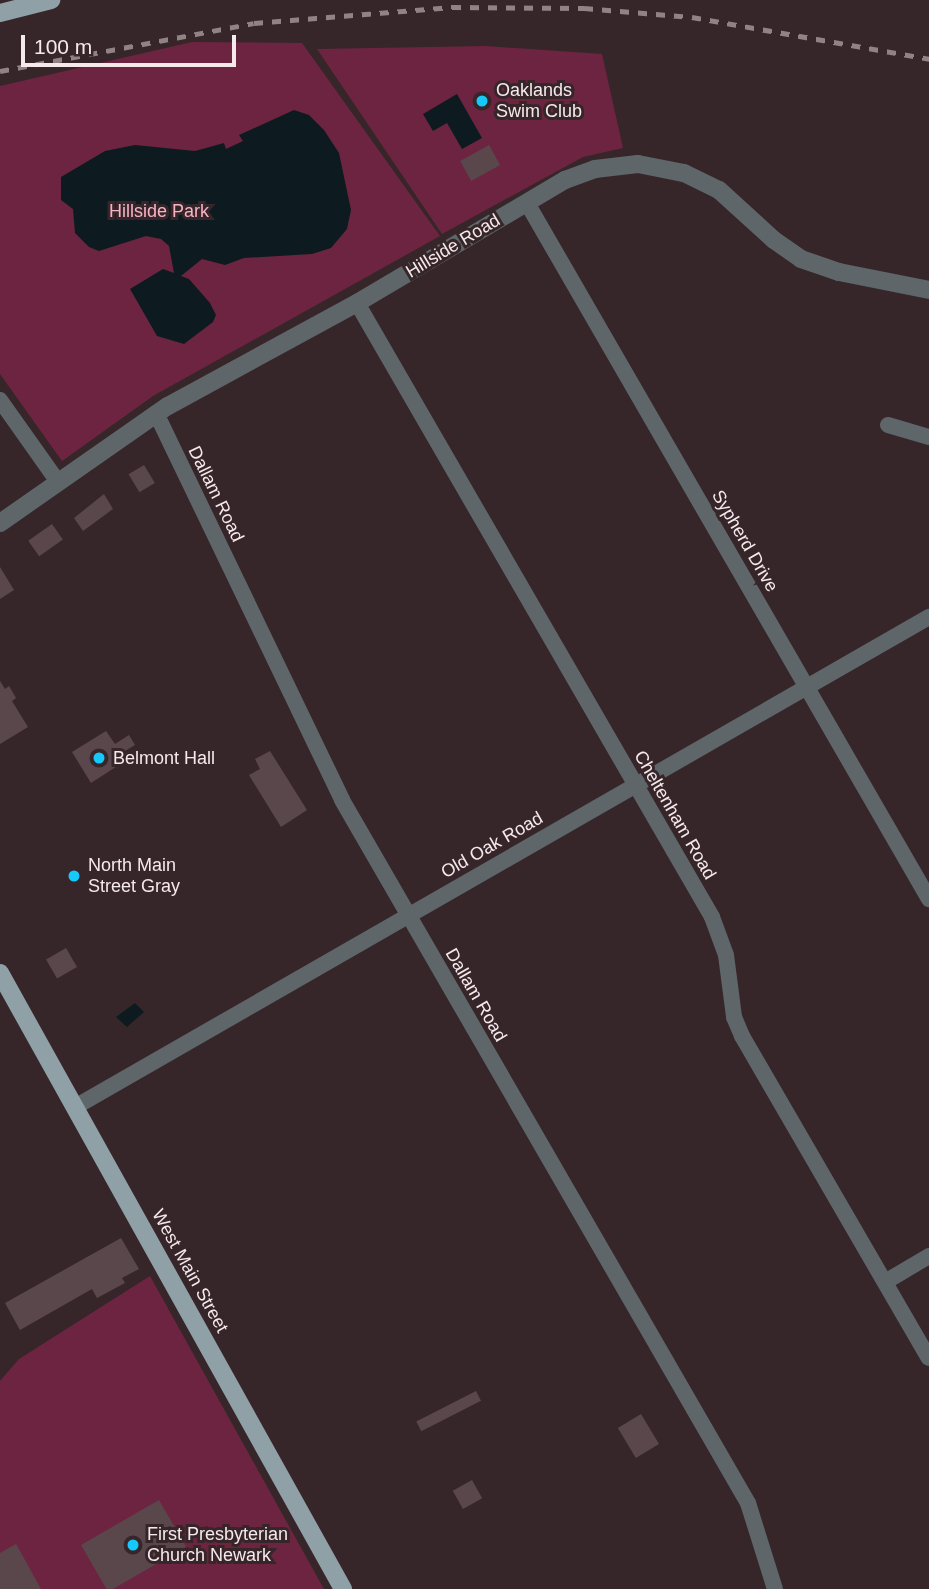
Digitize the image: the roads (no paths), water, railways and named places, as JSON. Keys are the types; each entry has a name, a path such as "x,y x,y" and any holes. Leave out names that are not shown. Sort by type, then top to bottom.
{"main road":[{"path":"0,13 51,0"},
{"name":"West Main Street","path":"3,984 75,1107 343,1589"}],"street":[{"name":"Hillside Road","path":"0,523 156,413 357,303 527,202 595,169 638,164 665,167 719,190 774,240 801,259 832,270 929,290"},
{"name":"Sypherd Drive","path":"527,202 929,899"},
{"name":"Cheltenham Road","path":"357,303 722,939 734,1017 742,1036 929,1358"},
{"path":"0,400 58,482"},
{"name":"Dallam Road","path":"156,413 338,791 748,1503 775,1589"},
{"path":"888,425 929,437"},
{"name":"Old Oak Road","path":"75,1107 929,617"},
{"path":"885,1282 929,1256"}],"railway":[{"path":"0,71 254,23 452,7 584,8 692,17 929,59"}],"place":[{"name":"Oaklands Swim Club","path":"482,101"},
{"name":"Belmont Hall","path":"99,758"},
{"name":"North Main Street Gray","path":"74,876"},
{"name":"First Presbyterian Church Newark","path":"133,1545"}],"park label":[{"name":"Hillside Park","path":"159,211"}]}
